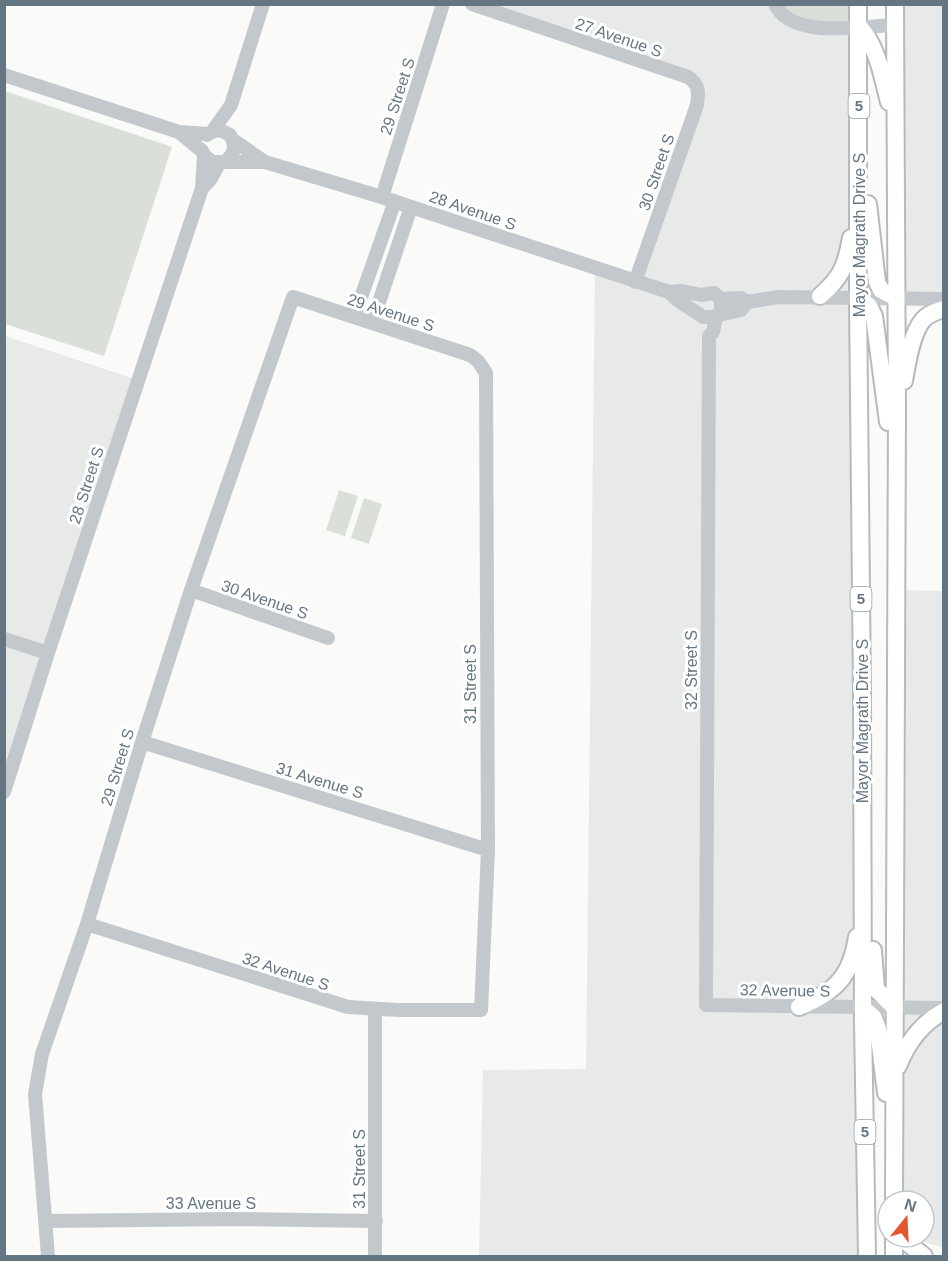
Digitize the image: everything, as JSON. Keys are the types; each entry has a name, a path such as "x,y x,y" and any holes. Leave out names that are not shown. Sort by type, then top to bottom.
{"main road":[{"name":"Mayor Magrath Drive S","path":"858,4 863,1008 867,1257"},
{"name":"Mayor Magrath Drive S","path":"894,1189 897,485 895,4"},
{"path":"859,26 870,38 876,52 895,128"},
{"path":"859,129 877,282 881,290 896,298"},
{"path":"820,296 839,276 846,262 859,187"},
{"path":"858,298 869,306 874,316 897,485"},
{"path":"897,411 909,356 920,324 927,316 944,309"},
{"path":"863,812 876,989 895,1008"},
{"path":"799,1007 820,998 834,988 843,977 856,944 863,900"},
{"path":"863,1008 874,1018 878,1029 894,1154"},
{"path":"895,1075 904,1051 911,1041 924,1025 944,1009"}],"street":[{"path":"202,188 203,140 231,105 263,4"},
{"name":"29 Street S","path":"354,317 443,4"},
{"name":"27 Avenue S","path":"472,4 688,77"},
{"path":"775,4 777,10 789,20 806,27 895,24"},
{"path":"4,75 179,132 209,133 220,130 265,162"},
{"name":"30 Street S","path":"635,282 697,105 699,94 696,84 688,77"},
{"path":"202,188 234,151 231,105"},
{"path":"179,132 212,162 265,162"},
{"name":"28 Avenue S","path":"265,162 388,199 669,292 681,291 701,295 714,293 721,299 741,298 747,302 779,297 820,296 944,299"},
{"name":"28 Street S","path":"4,792 202,188"},
{"path":"372,323 411,207"},
{"name":"28 Avenue S","path":"669,292 677,301 709,315 741,310 747,302"},
{"path":"701,295 696,302 709,315 722,307 721,299"},
{"name":"29 Street S","path":"48,1257 35,1094 42,1054 87,924 191,590 293,297"},
{"name":"29 Avenue S","path":"293,297 464,352 478,361"},
{"name":"32 Street S","path":"706,1005 709,336 713,332 709,315"},
{"name":"31 Street S","path":"478,361 486,373 488,850 481,1010"},
{"name":"30 Avenue S","path":"191,590 328,638"},
{"path":"4,639 48,653"},
{"name":"31 Avenue S","path":"142,742 488,850"},
{"name":"32 Avenue S","path":"87,924 348,1007 375,1010 481,1010"},
{"name":"32 Avenue S","path":"706,1005 944,1009"},
{"name":"31 Street S","path":"375,1010 375,1257"},
{"name":"33 Avenue S","path":"45,1221 238,1219 376,1221"}],"shaded area":[{"path":"472,5 775,5 859,26 867,1256 479,1256 483,1070 586,1069 595,268 635,281 696,84"},
{"path":"775,5 858,5 859,26 805,27"},
{"path":"895,5 943,5 943,299 896,298"},
{"path":"5,91 172,147 104,356 5,324"},
{"path":"5,336 138,380 5,792"},
{"path":"339,490 358,496 345,536 326,530"},
{"path":"364,498 382,504 369,544 351,538"},
{"path":"896,590 943,591 943,1248 936,1246 936,1189 894,1189"}]}
